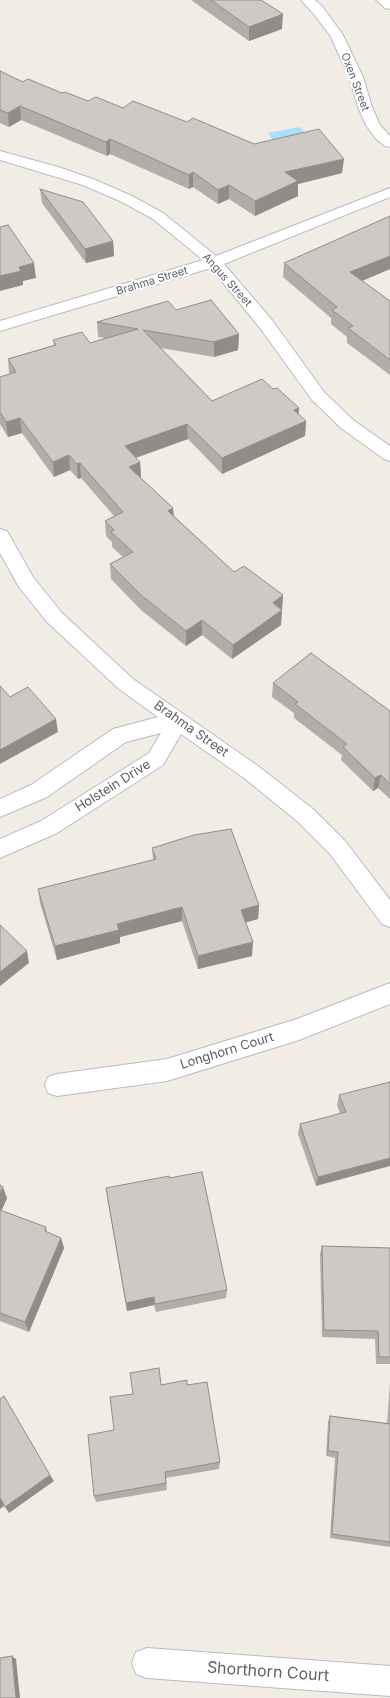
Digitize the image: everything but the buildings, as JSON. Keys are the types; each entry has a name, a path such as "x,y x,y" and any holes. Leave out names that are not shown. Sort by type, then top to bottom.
{"street":[{"name":"Oxen Street","path":"307,0 317,9 336,35 356,77 365,107 373,125 381,136 390,143"},
{"path":"382,0 390,5"},
{"name":"Angus Street","path":"0,155 60,172 88,182 127,199 158,216 214,262 266,324 318,396 348,424 390,455"},
{"name":"Brahma Street","path":"0,326 214,262 390,192"},
{"name":"Brahma Street","path":"0,536 26,582 54,617 126,684 251,772 305,815 338,848 390,917"},
{"path":"0,808 39,791 120,735 179,720"},
{"name":"Holstein Drive","path":"0,849 49,827 156,759 179,720"},
{"name":"Longhorn Court","path":"57,1085 167,1070 299,1029 390,994"},
{"name":"Shorthorn Court","path":"146,1662 390,1681"}],"water":[{"path":"300,127 305,133 273,140 268,133"}]}
